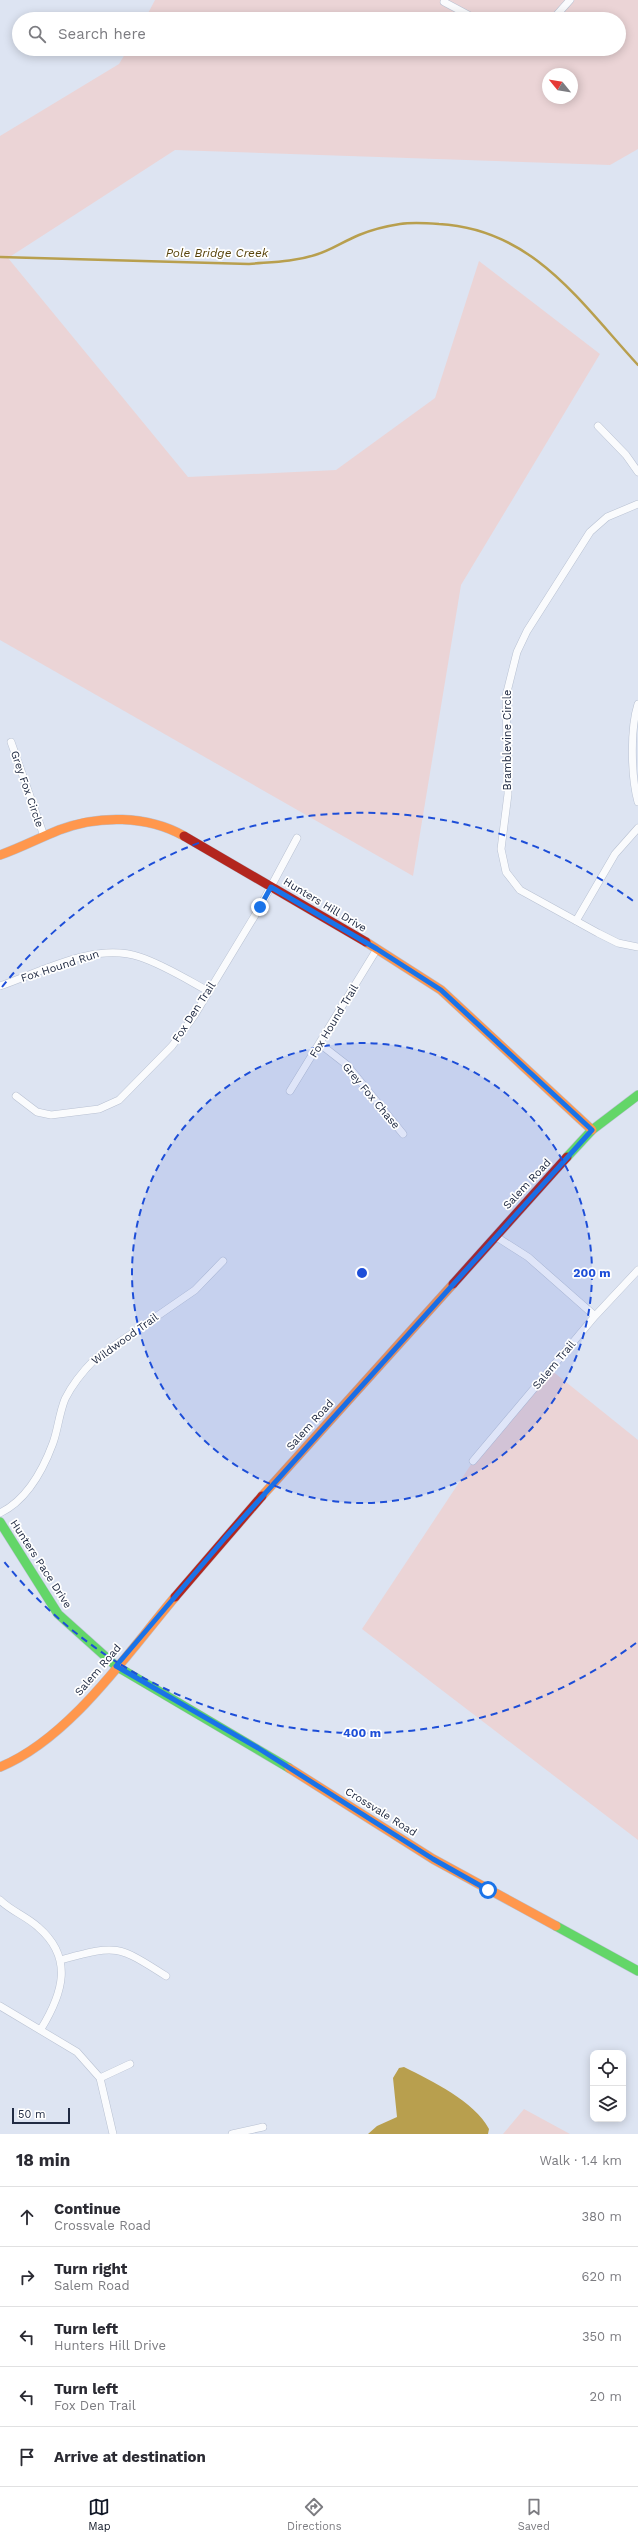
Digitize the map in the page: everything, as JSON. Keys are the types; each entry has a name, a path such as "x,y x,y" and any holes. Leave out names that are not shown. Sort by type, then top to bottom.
{"street":[{"path":"559,12 570,0"},
{"path":"444,2 463,12"},
{"path":"598,426 626,454 638,472"},
{"name":"Bramblevine Circle","path":"638,504 607,517 585,538 524,636 513,662 507,685 505,708 508,794 501,849 502,861 509,876 520,890 618,943 638,947"},
{"path":"638,704 634,729 634,788 638,802"},
{"name":"Grey Fox Circle","path":"10,742 44,836"},
{"name":"Hunters Hill Drive","path":"0,855 44,836 106,818 144,821 177,832 377,949 441,990 592,1130"},
{"path":"576,921 615,854 638,828"},
{"name":"Fox Den Trail","path":"16,1096 37,1112 51,1115 99,1109 119,1100 172,1046 194,1016 271,887 297,838"},
{"name":"Fox Hound Trail","path":"290,1091 377,949"},
{"name":"Fox Hound Run","path":"0,986 98,952 116,952 150,960 208,991"},
{"name":"Grey Fox Chase","path":"320,1044 347,1065 403,1134"},
{"name":"Salem Road","path":"0,1767 52,1737 75,1715 225,1538 495,1236 592,1130 638,1095"},
{"path":"495,1236 528,1257 595,1316"},
{"name":"Wildwood Trail","path":"0,1513 8,1510 27,1492 40,1473 53,1443 58,1419 66,1397 85,1369 94,1359 195,1290 223,1260"},
{"name":"Salem Trail","path":"473,1461 595,1316 638,1270"},
{"name":"Hunters Pace Drive","path":"0,1522 58,1614 116,1666"},
{"name":"Crossvale Road","path":"116,1666 258,1748 433,1859 638,1971"},
{"path":"0,1900 9,1909 36,1926 49,1938 60,1960 61,1982 58,1996 41,2029"},
{"path":"60,1960 101,1949 115,1949 140,1959 166,1976"},
{"path":"0,2006 78,2052 100,2078 114,2134"},
{"path":"100,2078 130,2064"},
{"path":"232,2134 263,2127"}],"shaded area":[{"path":"155,0 638,0 638,149 610,165 175,150 8,258 188,477 336,470 435,398 479,261 600,354 461,585 413,876 0,640 0,136 119,64 124,56 626,56 626,12 149,12"},
{"path":"551,1370 638,1440 638,1840 362,1629 472,1463"},
{"path":"404,2067 439,2085 463,2101 482,2119 489,2129 488,2134 368,2134 377,2126 397,2117 393,2078 399,2068"},
{"path":"524,2109 570,2134 503,2134"}],"waterway":[{"name":"Pole Bridge Creek","path":"0,257 249,264 307,257 326,251 364,233 379,228 400,224 429,223 472,229 502,239 528,254 552,273 596,317 638,365"}],"traffic: fast":[{"path":"567,1157 592,1130 638,1095"},
{"path":"0,1522 58,1614 116,1666 289,1768"},
{"path":"556,1926 638,1971"}],"traffic: slow":[{"path":"0,855 74,825 106,820 138,821 154,824 170,829 184,836"},
{"path":"366,942 441,990 592,1130"},
{"path":"262,1496 453,1284"},
{"path":"0,1767 25,1754 50,1737 73,1716 117,1668 175,1597"},
{"path":"289,1768 433,1859 556,1926"}],"traffic: jam":[{"path":"184,836 366,942"},
{"path":"453,1284 567,1157"},
{"path":"175,1597 262,1496"}],"route":[{"path":"260,907 271,887 377,949 441,990 592,1130 495,1236 225,1538 116,1666 258,1748 433,1859 488,1890"}]}
